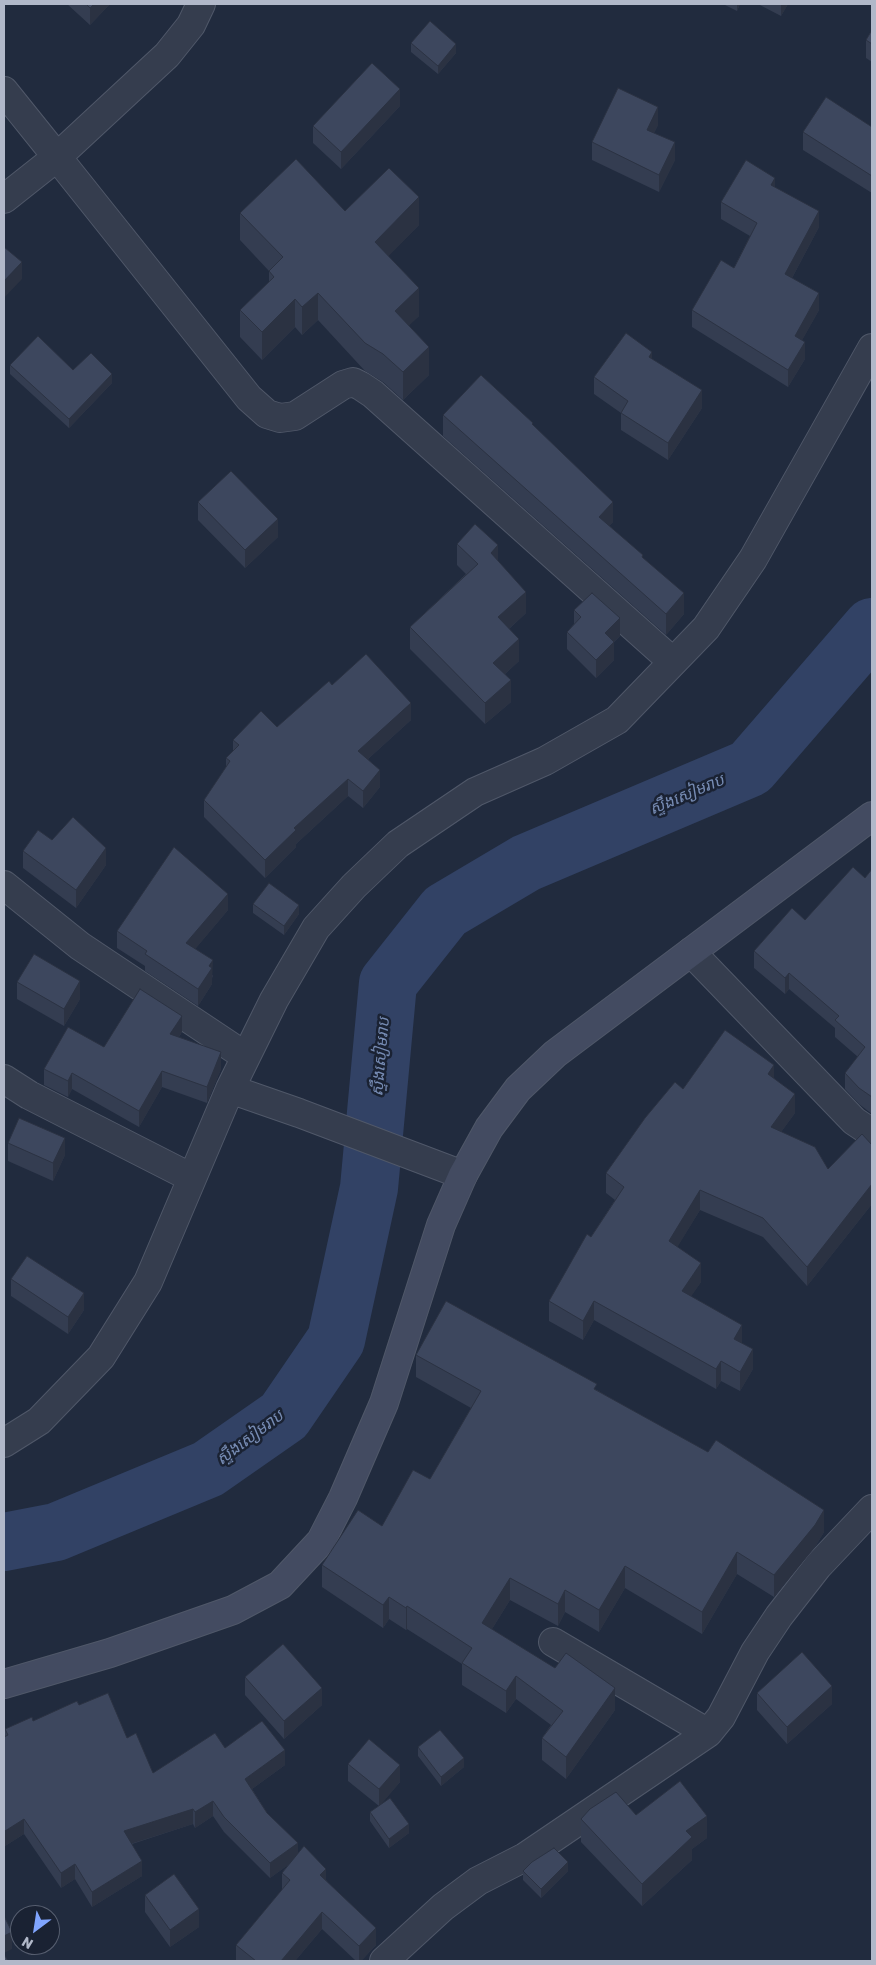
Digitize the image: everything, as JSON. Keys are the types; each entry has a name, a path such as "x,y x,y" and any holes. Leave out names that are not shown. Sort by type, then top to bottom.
{"street":[{"path":"4,199 57,157 166,55 191,25 201,4"},
{"path":"4,90 249,398 261,409 267,414 280,418 295,416 343,385 353,382 361,386 373,394 673,662"},
{"path":"4,1443 39,1421 100,1357 148,1282 230,1089 274,1000 316,928 354,886 398,844 475,792 545,761 617,720 706,628 754,559 872,348"},
{"path":"4,1684 110,1653 233,1610 280,1585 321,1542 343,1498 384,1403 441,1225 464,1175 489,1128 518,1089 555,1054 872,816"},
{"path":"4,885 80,946 246,1056"},
{"path":"691,952 854,1121 872,1133"},
{"path":"4,1079 29,1095 192,1178"},
{"path":"230,1089 464,1175"},
{"path":"384,1961 443,1907 478,1881 526,1857 708,1733 721,1717 755,1652 779,1616 818,1566 872,1509"},
{"path":"554,1642 708,1733"}],"building":[{"path":"86,4 94,4 90,8"},
{"path":"430,21 456,44 438,66 411,43"},
{"path":"872,30 872,44 866,40"},
{"path":"372,63 400,89 341,152 313,126"},
{"path":"618,88 658,107 647,130 675,142 659,175 592,142"},
{"path":"826,97 872,127 872,176 803,132"},
{"path":"296,159 345,211 389,168 419,197 375,242 419,288 395,311 429,347 403,372 383,354 365,343 318,293 302,307 295,299 262,332 240,310 274,277 269,271 283,257 240,213"},
{"path":"746,160 775,178 771,185 819,211 785,274 819,293 795,336 805,342 788,370 692,310 721,260 734,268 757,223 721,202"},
{"path":"4,247 22,262 4,281"},
{"path":"626,333 652,352 649,357 702,390 668,443 621,413 628,401 594,377"},
{"path":"38,336 73,370 91,353 112,374 69,419 10,365"},
{"path":"481,375 613,502 599,517 684,593 666,614 443,415"},
{"path":"231,471 278,519 245,550 198,502"},
{"path":"475,524 498,545 491,553 526,592 498,617 519,639 493,663 511,680 485,703 410,627 478,564 457,544"},
{"path":"592,593 620,618 605,633 614,642 596,660 567,632 581,617 574,610"},
{"path":"366,654 411,703 358,751 380,770 363,791 348,779 294,828 296,830 265,860 204,800 230,761 226,758 239,745 233,740 261,711 277,727 329,681 332,685"},
{"path":"73,817 106,848 76,890 23,851 38,830 52,840"},
{"path":"174,847 228,894 186,943 213,960 209,966 212,968 198,989 145,954 147,951 117,931"},
{"path":"853,867 865,878 872,869 872,1097 859,1088 845,1073 865,1047 835,1020 839,1016 789,973 785,978 754,951 792,908 805,920"},
{"path":"269,883 299,905 284,926 253,904"},
{"path":"34,954 80,981 64,1009 17,982"},
{"path":"140,989 182,1016 170,1034 221,1052 207,1087 162,1071 139,1111 72,1073 68,1081 44,1069 68,1027 104,1047"},
{"path":"725,1030 774,1065 768,1074 795,1094 771,1127 815,1147 828,1169 862,1134 872,1145 872,1184 807,1267 763,1218 700,1190 669,1241 701,1263 682,1291 742,1325 734,1339 753,1349 740,1372 721,1361 716,1369 594,1301 583,1321 549,1301 587,1234 591,1237 624,1187 606,1173 645,1118 675,1082 683,1089"},
{"path":"19,1118 65,1138 53,1163 8,1143"},
{"path":"27,1256 84,1293 68,1317 11,1279"},
{"path":"446,1301 597,1384 594,1389 708,1452 716,1440 824,1510 815,1525 774,1575 737,1552 702,1612 625,1566 599,1610 565,1590 558,1604 510,1578 482,1623 555,1668 566,1653 615,1688 566,1757 542,1738 563,1711 516,1676 506,1691 462,1663 472,1648 407,1606 406,1608 389,1597 383,1605 322,1565 358,1510 382,1526 413,1470 430,1479 481,1391 416,1355"},
{"path":"283,1644 322,1688 284,1721 245,1677"},
{"path":"802,1652 832,1686 787,1727 757,1693"},
{"path":"108,1693 127,1738 136,1733 153,1773 215,1733 225,1748 262,1721 285,1750 245,1779 267,1813 298,1843 270,1863 224,1817 213,1801 195,1812 193,1809 124,1831 142,1861 92,1892 75,1864 61,1873 24,1819 5,1831 4,1737 8,1735 5,1729 32,1717 33,1721 77,1701 79,1705"},
{"path":"440,1730 464,1758 441,1777 418,1747"},
{"path":"369,1739 400,1765 379,1789 348,1764"},
{"path":"680,1781 707,1816 686,1831 692,1837 642,1884 581,1819 590,1809 616,1792 636,1815"},
{"path":"390,1798 409,1824 389,1839 370,1812"},
{"path":"304,1846 326,1869 320,1875 376,1928 359,1946 322,1912 281,1961 256,1961 236,1945 290,1880 282,1873"},
{"path":"554,1848 568,1862 541,1889 523,1871 532,1862"},
{"path":"174,1874 199,1909 170,1930 145,1895"},
{"path":"4,1916 10,1928 10,1933 4,1936"}],"waterway":[{"name":"ស្ទឹងសៀមរាប","path":"4,1542 56,1532 208,1469 284,1416 336,1340 369,1188 388,983 445,911 526,863 750,768 872,627"}]}
